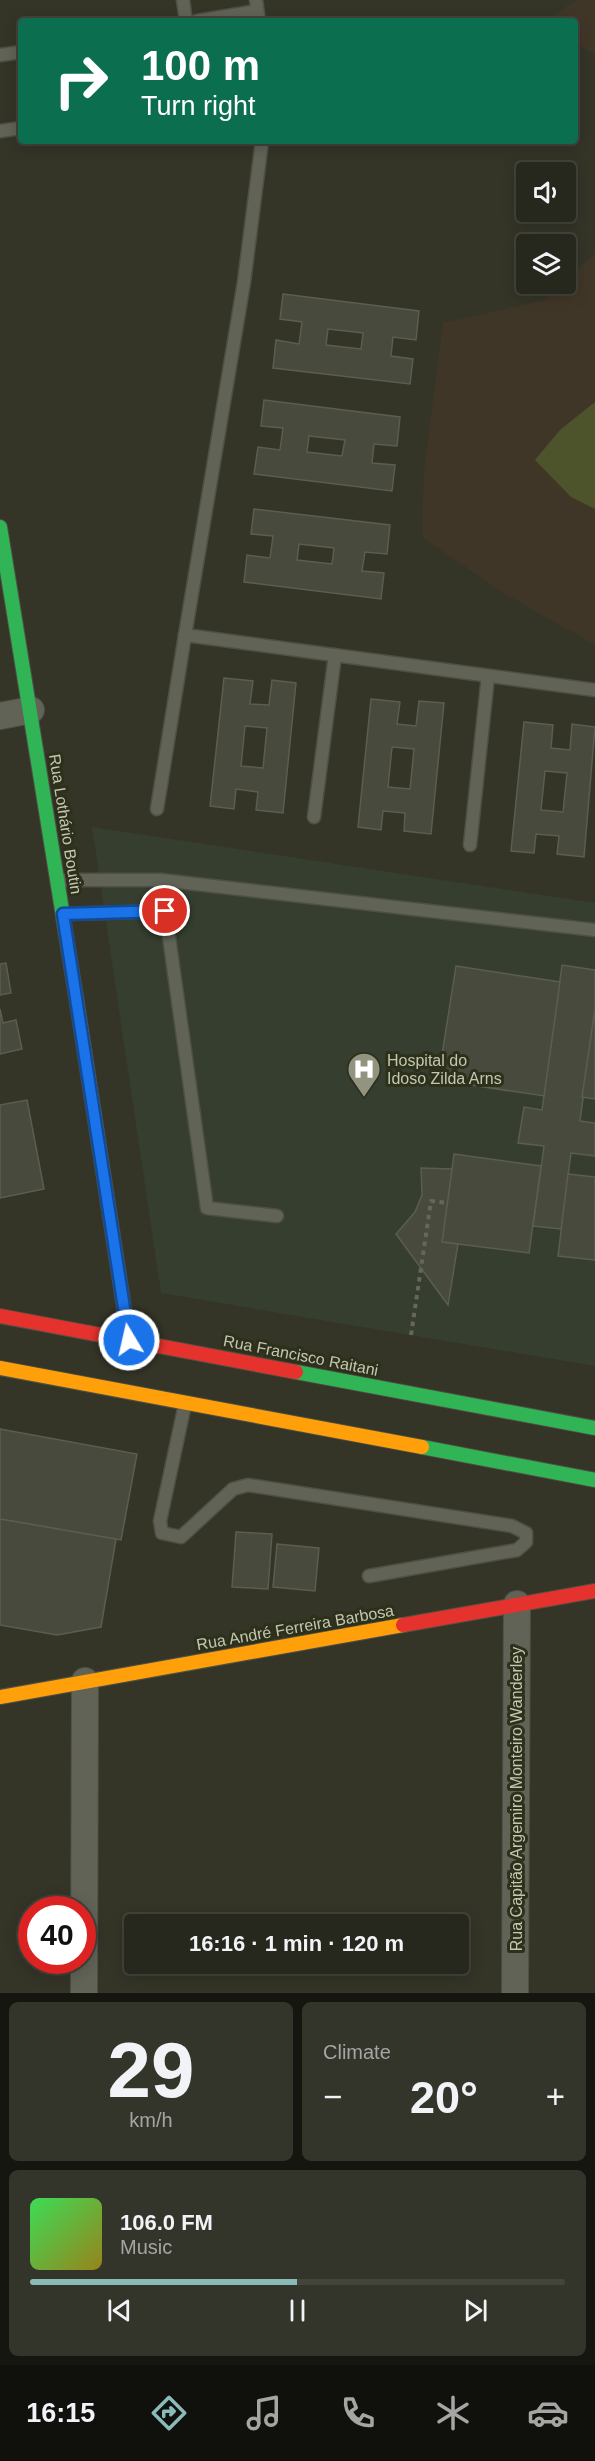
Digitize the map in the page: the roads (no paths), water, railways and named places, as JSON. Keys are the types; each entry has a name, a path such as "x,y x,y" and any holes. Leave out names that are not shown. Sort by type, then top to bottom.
{"street":[{"name":"Rua Lothário Boutin","path":"0,527 58,880 129,1340"},
{"path":"0,716 30,710"},
{"name":"Rua Francisco Raitani","path":"0,1317 595,1428"},
{"path":"0,1368 595,1480"},
{"name":"Rua André Ferreira Barbosa","path":"0,1697 595,1591"},
{"name":"Rua Capitão Argemiro Monteiro Wanderley","path":"515,1993 517,1604"},
{"path":"84,1993 85,1681"}],"lane":[{"path":"183,0 186,18"},
{"path":"213,18 257,10"},
{"path":"0,55 18,52"},
{"path":"0,131 18,128"},
{"path":"156,809 244,282 262,144"},
{"path":"185,635 595,690"},
{"path":"314,817 335,655"},
{"path":"470,845 488,676"},
{"path":"58,880 161,880 595,930"},
{"path":"161,880 207,1208 277,1216"},
{"path":"63,914 165,911"},
{"path":"186,1403 160,1521 162,1533 181,1537 233,1489 249,1485 512,1526 526,1533 526,1542 517,1550 369,1576"}],"place":[{"name":"Hospital do Idoso Zilda Arns","path":"364,1098"}]}
